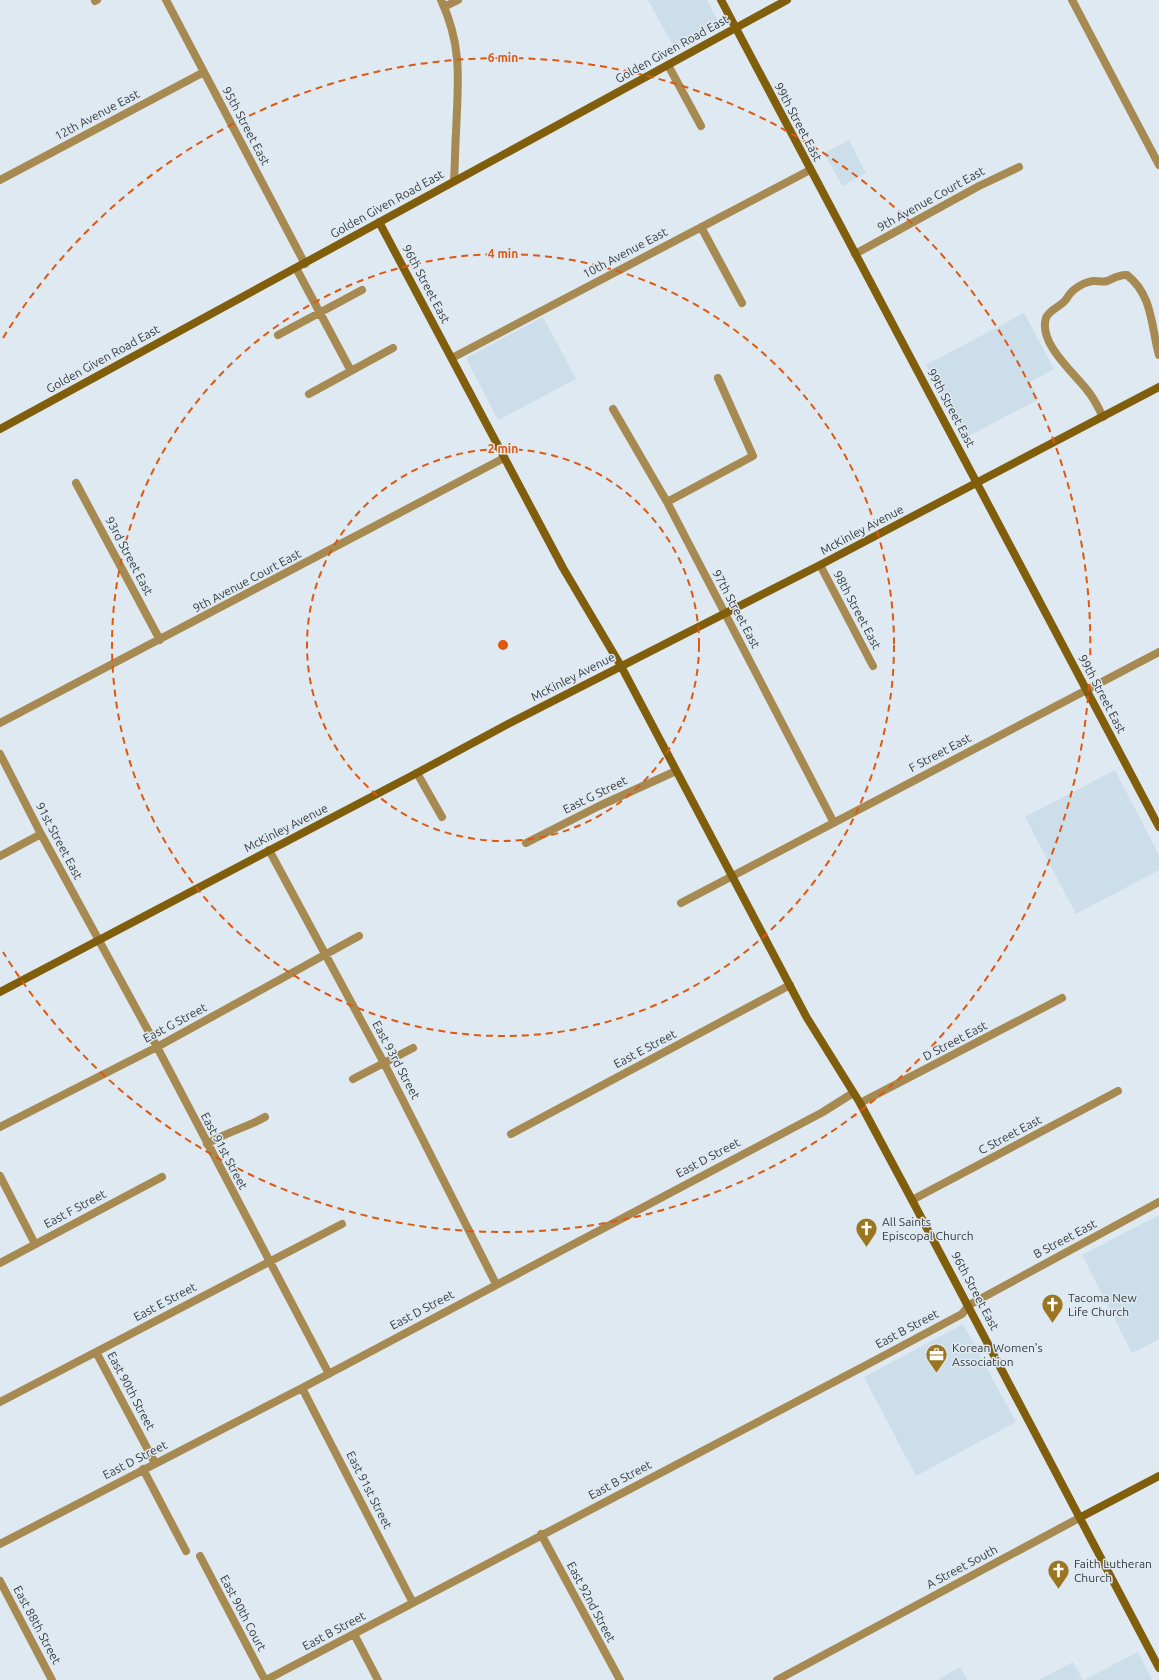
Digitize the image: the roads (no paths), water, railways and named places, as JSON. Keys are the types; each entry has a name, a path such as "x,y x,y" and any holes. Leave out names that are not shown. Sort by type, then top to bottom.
{"street":[{"name":"95th Street East","path":"166,0 304,264"},
{"path":"454,181 458,71 456,45 442,3 458,0"},
{"name":"99th Street East","path":"721,0 1159,827"},
{"name":"Golden Given Road East","path":"0,429 786,0"},
{"path":"1072,0 1159,165"},
{"path":"668,65 701,126"},
{"name":"12th Avenue East","path":"0,180 204,72"},
{"name":"9th Avenue Court East","path":"855,254 979,186 1019,167"},
{"name":"10th Avenue East","path":"452,358 810,170"},
{"name":"96th Street East","path":"379,222 563,568 621,666 807,1018 860,1103 969,1305 1159,1668"},
{"path":"701,227 742,303"},
{"path":"296,268 351,371"},
{"path":"1103,417 1088,391 1059,358 1047,333 1046,318 1051,312 1062,305 1070,293 1089,282 1105,282 1124,275 1130,277 1150,308 1159,355"},
{"path":"278,335 362,290"},
{"path":"309,394 393,348"},
{"path":"666,502 753,456 718,378"},
{"name":"McKinley Avenue","path":"0,992 621,666 820,565 1159,387"},
{"name":"97th Street East","path":"613,408 666,502 834,823"},
{"name":"9th Avenue Court East","path":"0,723 504,458"},
{"name":"93rd Street East","path":"76,483 160,640"},
{"name":"98th Street East","path":"820,565 873,666"},
{"name":"F Street East","path":"732,876 1159,652"},
{"name":"91st Street East","path":"0,754 98,940"},
{"name":"East G Street","path":"526,843 599,806 676,770"},
{"path":"418,773 442,817"},
{"path":"0,856 41,834"},
{"name":"East 93rd Street","path":"269,850 327,955 496,1284"},
{"path":"682,904 732,876"},
{"name":"East G Street","path":"0,1127 157,1047 327,955 359,936"},
{"name":"East 91st Street","path":"98,940 157,1047 268,1261 329,1374"},
{"name":"East E Street","path":"511,1134 790,985"},
{"name":"D Street East","path":"860,1103 1062,998"},
{"path":"354,1079 413,1048"},
{"name":"C Street East","path":"912,1200 1118,1091"},
{"name":"East D Street","path":"0,1544 329,1374 496,1284 823,1112 853,1093"},
{"path":"207,1144 234,1130 243,1128 265,1117"},
{"path":"0,1176 35,1244"},
{"name":"East F Street","path":"0,1263 162,1177"},
{"name":"B Street East","path":"983,1297 1159,1202"},
{"name":"East E Street","path":"0,1402 268,1261 342,1224"},
{"name":"East B Street","path":"265,1680 921,1336 962,1314 969,1305 983,1297"},
{"name":"East 90th Street","path":"96,1352 155,1463"},
{"name":"East 91st Street","path":"302,1388 414,1603"},
{"path":"143,1469 186,1551"},
{"name":"A Street South","path":"777,1680 1159,1476"},
{"name":"East 92nd Street","path":"542,1534 620,1680"},
{"name":"East 90th Court","path":"200,1556 265,1680"},
{"name":"East 88th Street","path":"0,1581 52,1680"},
{"path":"354,1634 378,1680"}],"place":[{"name":"All Saints Episcopal Church","path":"867,1248"},
{"name":"Tacoma New Life Church","path":"1053,1324"},
{"name":"Korean Women's Association","path":"937,1374"},
{"name":"Faith Lutheran Church","path":"1058,1590"}]}
